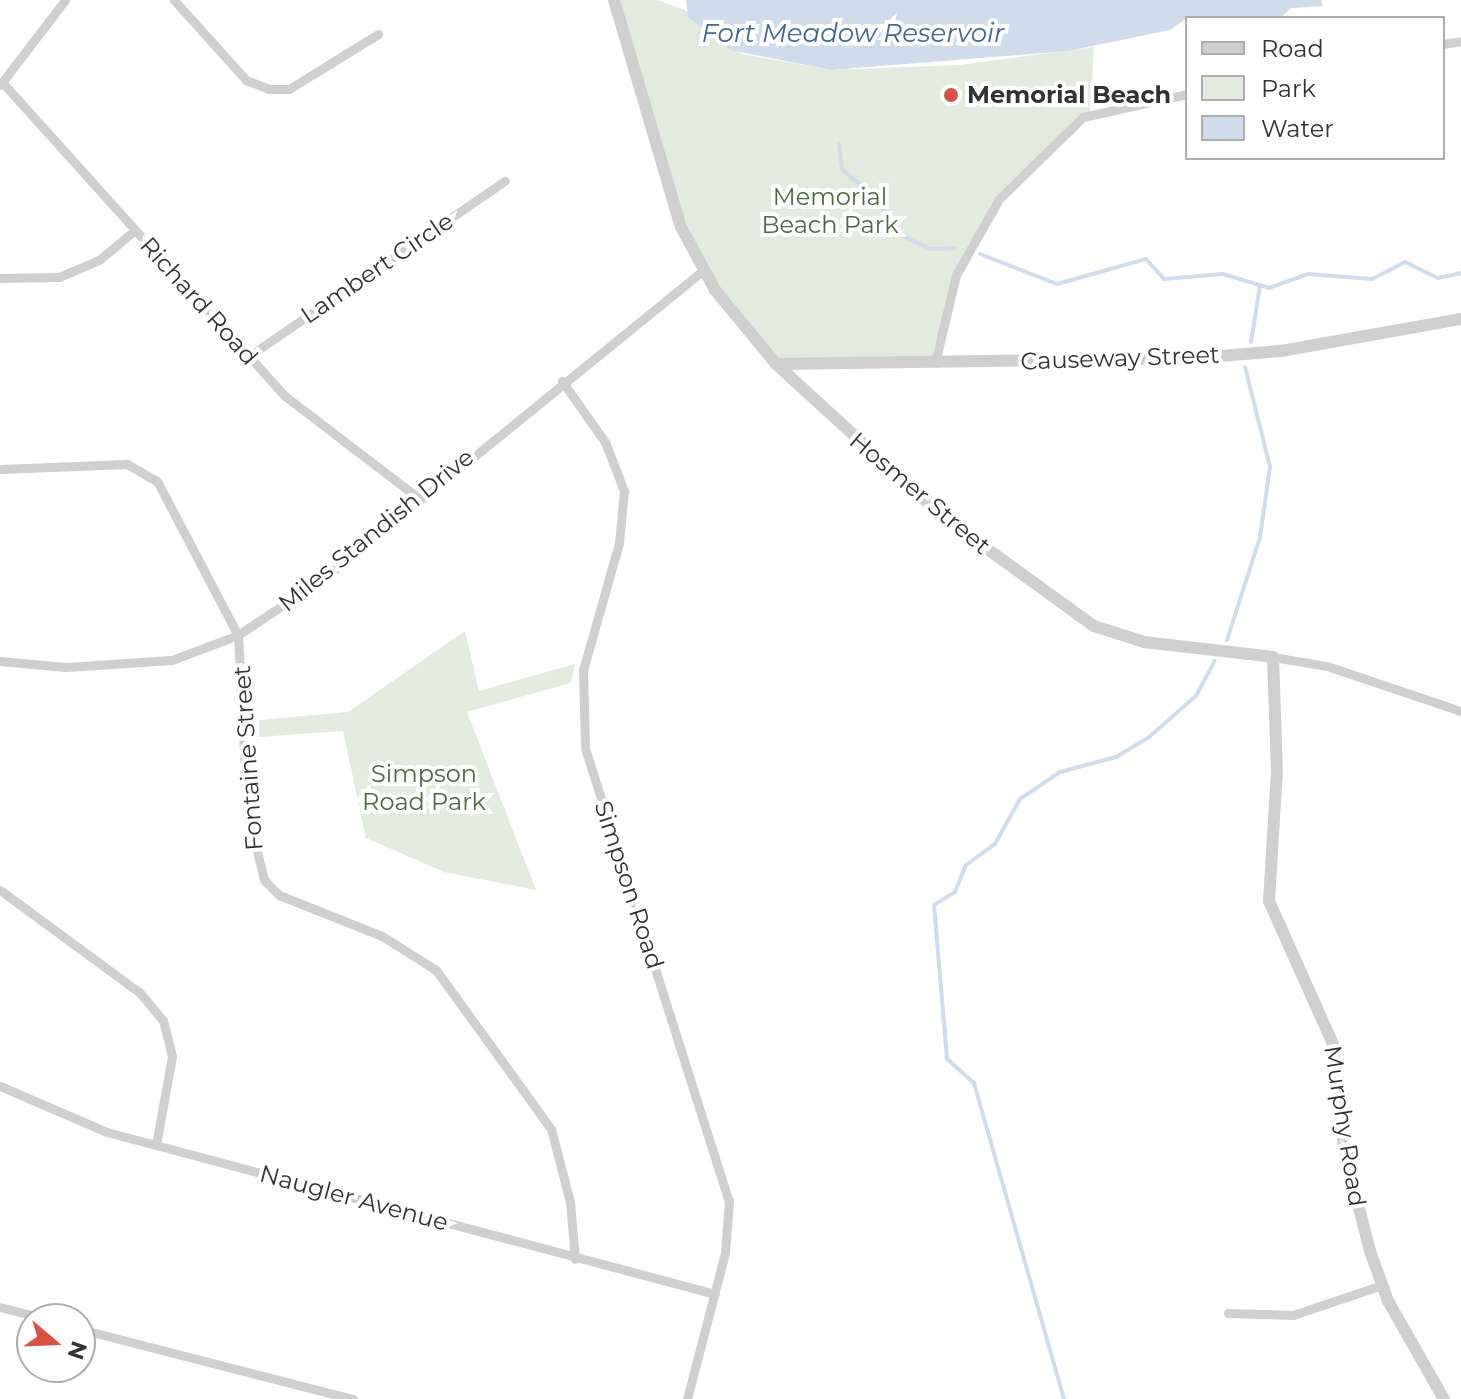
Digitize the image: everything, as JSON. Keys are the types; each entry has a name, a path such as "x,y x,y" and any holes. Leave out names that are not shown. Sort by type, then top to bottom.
{"street":[{"path":"1,84 65,0"},
{"path":"174,0 246,80 269,89 289,89 378,34"},
{"name":"Hosmer Street","path":"614,0 666,190 703,270 776,364 946,519 1094,626 1144,642 1327,666 1461,711"},
{"name":"Richard Road","path":"1,84 249,356 317,424 417,497"},
{"path":"935,363 956,275 981,223 1011,186 1083,117 1185,94"},
{"name":"Lambert Circle","path":"249,356 505,181"},
{"path":"0,278 59,277 99,260 135,230"},
{"name":"Miles Standish Drive","path":"0,661 66,667 172,660 238,635 311,588 417,497 703,270"},
{"name":"Causeway Street","path":"776,364 935,363 1281,351 1461,319"},
{"name":"Simpson Road","path":"562,381 612,454 624,491 619,543 583,670 581,722 723,1175 729,1227 687,1399"},
{"path":"0,469 127,464 157,481 238,635"},
{"name":"Fontaine Street","path":"238,635 247,810 264,880 279,895 382,936 436,970 551,1129 570,1202 575,1259"},
{"name":"Murphy Road","path":"1273,657 1277,783 1269,901 1333,1044 1349,1175 1382,1285 1444,1399"},
{"path":"0,890 140,993 163,1020 172,1056 156,1145"},
{"name":"Naugler Avenue","path":"0,1086 62,1119 575,1259 715,1294"},
{"path":"1228,1313 1293,1315 1382,1285"},
{"path":"96,1333 353,1399"}],"green space":[{"name":"Memorial Beach Park","path":"614,0 657,0 685,10 742,54 831,70 959,65 1094,47 1090,113 1011,186 956,275 935,363 776,364 690,247"},
{"name":"Simpson Road Park","path":"465,631 479,691 575,664 571,683 467,712 536,890 444,872 366,838 343,731 259,737 259,720 348,712"}],"water":[{"name":"Fort Meadow Reservoir","path":"686,0 1321,0 1323,6 1291,8 1282,16 1185,16 1185,19 1170,30 1068,51 831,70 730,50 688,17"}],"waterway":[{"path":"839,144 842,169 879,201 893,229"},
{"path":"902,236 931,249 955,248"},
{"path":"980,254 1057,284 1146,259 1164,279 1223,274 1269,288 1308,274 1372,279 1405,262 1438,278 1461,273"},
{"path":"1251,342 1260,286"},
{"path":"1227,640 1260,537 1270,467 1245,367"},
{"path":"1064,1399 974,1083 947,1059 934,905 955,892 966,865 995,844 1020,799 1060,772 1116,757 1149,737 1196,696 1215,661"}],"place":[{"name":"Memorial Beach","path":"951,95"}]}
